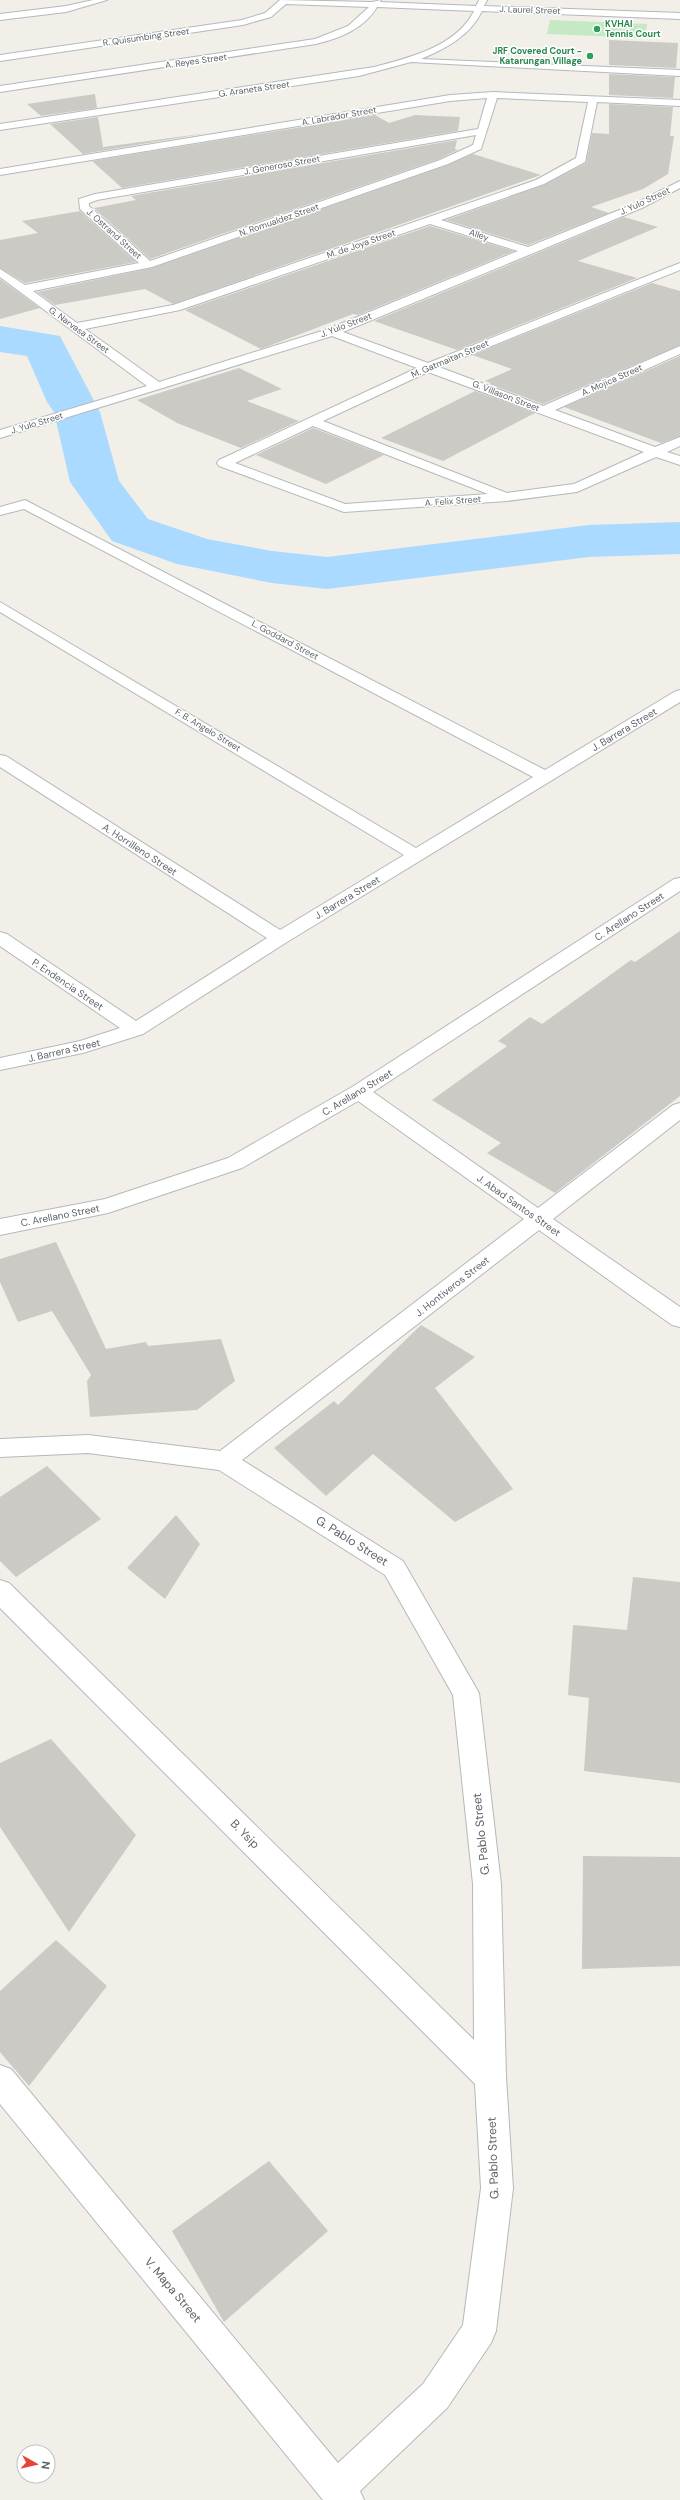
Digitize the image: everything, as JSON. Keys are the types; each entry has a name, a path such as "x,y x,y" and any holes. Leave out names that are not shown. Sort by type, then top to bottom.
{"street":[{"path":"0,17 66,9 103,0"},
{"name":"J. Laurel Street","path":"285,0 482,4 680,16"},
{"name":"R. Quisumbing Street","path":"0,58 243,22 268,15 285,0"},
{"name":"A. Reyes Street","path":"0,89 316,41 342,34 359,25 376,2"},
{"name":"G. Araneta Street","path":"0,127 359,73 407,60 440,47 459,35 482,4"},
{"path":"407,60 680,73"},
{"name":"A. Labrador Street","path":"0,172 172,145 431,100 494,95 593,98 680,103"},
{"name":"N. Romualdez Street","path":"24,289 148,265 444,162 477,146 494,95"},
{"name":"M. de Joya Street","path":"74,327 176,308 540,182 581,160 593,98"},
{"name":"J. Generoso Street","path":"83,201 95,197 482,131"},
{"name":"J. Yulo Street","path":"0,434 332,332 638,206 680,184"},
{"name":"J. Ostrand Street","path":"83,201 84,207 148,265"},
{"name":"Alley","path":"430,220 528,251"},
{"name":"M. Gatmaitan Street","path":"224,463 311,420 429,367 680,266"},
{"name":"G. Narvasa Street","path":"0,272 157,387"},
{"name":"G. Villason Street","path":"332,332 680,461"},
{"name":"A. Mojica Street","path":"544,410 680,350"},
{"path":"311,420 507,497"},
{"name":"A. Felix Street","path":"224,463 344,508 507,497 577,488 680,442"},
{"name":"L. Goddard Street","path":"0,511 25,504 546,777"},
{"name":"F. B. Angelo Street","path":"0,606 416,855"},
{"name":"J. Barrera Street","path":"0,1064 83,1047 136,1030 280,938 680,695"},
{"name":"A. Horrilleno Street","path":"0,760 280,938"},
{"name":"C. Arellano Street","path":"0,1227 108,1206 235,1163 359,1092 680,883"},
{"name":"P. Endencia Street","path":"0,938 136,1030"},
{"name":"J. Abad Santos Street","path":"359,1092 680,1319"},
{"name":"J. Hontiveros Street","path":"224,1462 680,1110"},
{"name":"G. Pablo Street","path":"0,1448 88,1444 224,1462 394,1568 466,1694 487,1884 490,2077 497,2188 479,2331 435,2396 342,2495"},
{"name":"B. Ysip","path":"0,1591 490,2077"},
{"name":"V. Mapa Street","path":"0,2080 342,2495"}],"green space":[{"name":"KVHAI Tennis Court","path":"550,20 647,24 645,38 547,34"}],"building":[{"path":"609,40 678,43 676,68 609,65"},
{"path":"609,74 675,77 673,98 609,95"},
{"path":"95,94 97,108 41,116 27,104"},
{"path":"609,104 673,107 670,136 674,136 668,174 643,189 591,207 609,213 528,245 446,220 544,185 586,163 592,133 609,134"},
{"path":"375,115 389,123 415,115 460,117 458,131 122,188 92,161"},
{"path":"98,117 103,147 208,133 83,154 50,124"},
{"path":"457,140 455,149 458,150 439,159 150,259 94,208 136,200 131,196"},
{"path":"473,154 541,175 173,304 145,289 55,305 37,292 152,268 448,165"},
{"path":"80,211 136,262 25,283 0,268 0,240 38,233 22,221"},
{"path":"624,217 658,227 578,261 637,278 457,350 374,321"},
{"path":"430,226 514,251 358,315 353,314 261,349 185,310"},
{"path":"0,279 40,308 0,319"},
{"path":"652,283 680,291 680,345 543,404 489,384 491,383 485,381 512,369 472,355"},
{"path":"680,356 680,436 661,443 564,407"},
{"path":"239,368 282,389 247,401 299,421 241,448 177,423 137,400"},
{"path":"475,391 535,413 443,461 381,438"},
{"path":"313,428 384,455 326,484 256,455"},
{"path":"680,931 680,1096 555,1193 487,1153 501,1143 432,1100 507,1046 498,1041 530,1017 542,1024 631,960 635,962"},
{"path":"56,1242 106,1349 146,1342 148,1346 221,1339 235,1381 197,1410 90,1417 87,1381 91,1375 52,1311 18,1322 0,1282 0,1259"},
{"path":"421,1325 475,1357 435,1388 513,1489 455,1522 373,1454 326,1496 274,1448 334,1401 338,1405"},
{"path":"47,1466 101,1519 16,1577 0,1561 0,1497"},
{"path":"176,1515 200,1544 165,1599 127,1568"},
{"path":"633,1577 680,1582 680,1783 584,1771 589,1698 568,1695 573,1625 627,1630"},
{"path":"51,1739 136,1835 69,1932 0,1827 0,1763"},
{"path":"583,1856 680,1857 680,1966 582,1969"},
{"path":"56,1940 107,1986 29,2086 0,2052 0,1991"},
{"path":"269,2161 328,2231 224,2322 172,2231"}],"waterway":[{"path":"0,339 44,345 70,402"},
{"path":"77,412 95,482 130,530 196,553 272,567 327,573 589,541 680,538"}],"place":[{"name":"KVHAI Tennis Court","path":"597,29"},
{"name":"JRF Covered Court - Katarungan Village","path":"590,56"}]}
